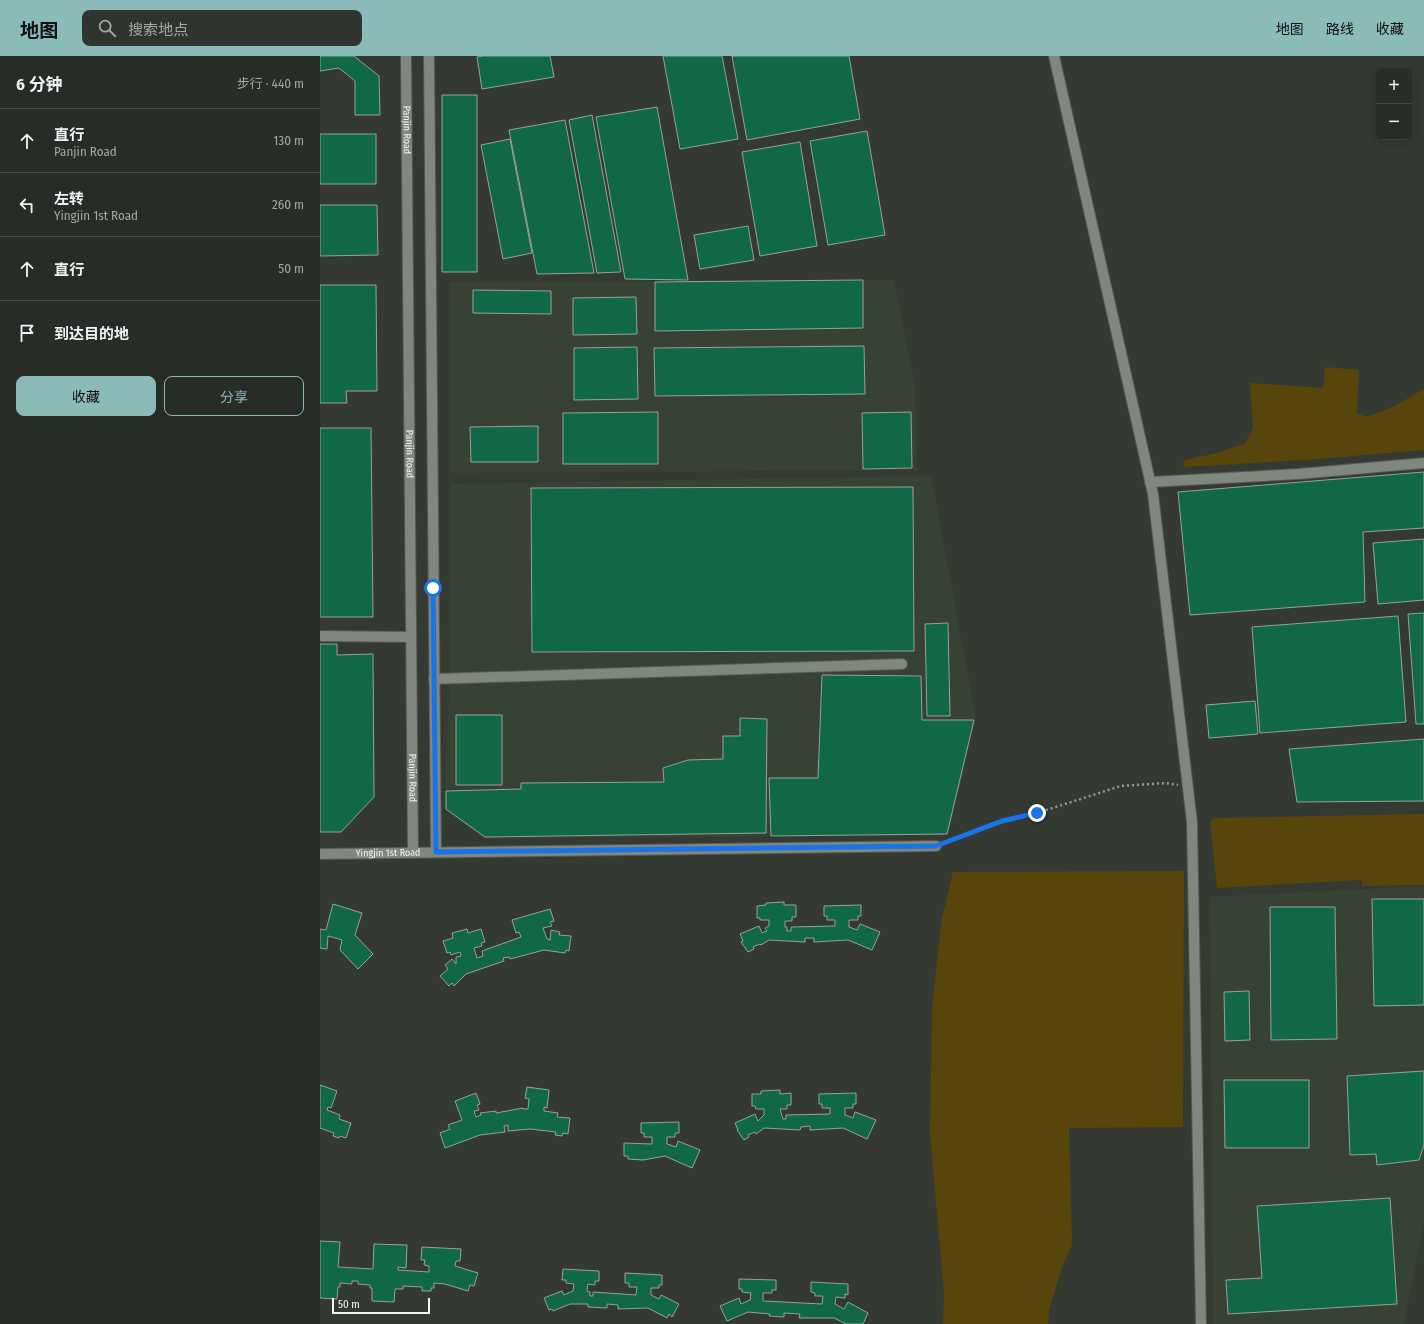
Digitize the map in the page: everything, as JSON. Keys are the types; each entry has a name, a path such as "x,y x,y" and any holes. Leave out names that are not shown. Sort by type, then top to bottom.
{"street":[{"path":"428,56 436,852"},
{"path":"1054,56 1150,482 1188,787 1192,830 1201,1324"},
{"name":"Panjin Road","path":"405,57 413,852"},
{"path":"1150,482 1298,474 1424,463"},
{"path":"320,636 410,637"},
{"path":"434,680 902,664"},
{"name":"Yingjin 1st Road","path":"320,854 936,846"}],"path":[{"path":"936,846 1002,821 1037,813 1120,786 1166,783 1188,787"}],"shaded area":[{"path":"894,280 915,387 917,470 450,473 449,282"},
{"path":"1325,367 1359,370 1357,413 1366,417 1393,407 1424,389 1424,450 1305,460 1183,467 1184,460 1217,453 1246,443 1253,428 1250,383 1323,388"},
{"path":"931,476 976,718 948,835 485,839 444,810 449,690 450,484"},
{"path":"1424,814 1424,885 1362,886 1361,880 1217,888 1210,822 1214,818"},
{"path":"1184,871 1183,1127 1069,1128 1072,1245 1062,1267 1049,1310 1048,1324 943,1324 944,1294 930,1133 932,1010 941,923 953,872"},
{"path":"1424,886 1424,1223 1404,1324 1213,1324 1210,897"}],"building":[{"path":"320,56 354,56 379,76 380,115 355,115 355,81 339,68 320,71"},
{"path":"550,56 554,77 482,89 477,57"},
{"path":"663,56 722,56 738,139 680,149"},
{"path":"732,56 849,56 860,119 747,140"},
{"path":"442,95 477,95 477,272 442,272"},
{"path":"657,107 688,280 625,279 596,117"},
{"path":"592,115 621,272 597,273 569,120"},
{"path":"565,120 594,273 537,274 509,130"},
{"path":"867,131 885,235 828,245 810,141"},
{"path":"320,134 376,134 376,184 320,184"},
{"path":"510,139 532,253 503,259 481,145"},
{"path":"800,142 817,246 760,256 742,152"},
{"path":"320,205 377,205 378,255 320,256"},
{"path":"748,226 754,260 700,269 694,235"},
{"path":"863,280 863,328 655,331 655,282"},
{"path":"320,285 376,285 377,391 346,391 347,403 320,403"},
{"path":"473,290 551,291 551,314 473,313"},
{"path":"636,297 637,334 573,335 573,298"},
{"path":"864,346 865,394 655,396 654,348"},
{"path":"637,347 638,399 574,400 574,348"},
{"path":"658,412 658,464 563,464 563,413"},
{"path":"911,412 912,468 863,469 862,413"},
{"path":"538,426 538,462 471,462 470,427"},
{"path":"320,428 371,428 373,617 320,617"},
{"path":"1424,472 1424,528 1363,532 1365,602 1190,615 1178,492"},
{"path":"913,487 914,651 532,652 531,488"},
{"path":"1424,539 1424,600 1378,604 1373,543"},
{"path":"1424,613 1424,724 1416,724 1408,614"},
{"path":"1398,616 1406,722 1260,733 1252,627"},
{"path":"948,623 950,716 927,716 925,624"},
{"path":"320,644 337,644 337,655 373,654 374,797 341,832 320,832"},
{"path":"822,675 921,676 922,720 974,720 947,834 771,836 769,778 818,778"},
{"path":"1255,701 1258,734 1209,738 1206,705"},
{"path":"456,715 502,715 502,785 456,785"},
{"path":"740,718 767,719 766,833 485,837 446,809 446,791 521,789 521,783 664,782 663,768 688,760 723,759 723,736 740,736"},
{"path":"1424,739 1424,801 1297,802 1289,749"},
{"path":"1372,899 1424,899 1424,1005 1374,1006"},
{"path":"784,902 784,905 796,905 796,917 792,917 792,921 785,921 787,931 791,931 791,927 835,926 835,920 827,920 827,916 824,916 824,906 861,905 861,916 858,916 858,920 849,920 849,927 857,930 860,924 880,932 872,950 848,940 814,942 814,938 805,938 805,942 769,940 761,945 760,944 753,947 754,949 748,952 741,942 743,941 740,934 759,926 762,933 767,931 765,928 769,926 769,920 760,920 760,918 757,918 757,906 766,905 766,903"},
{"path":"333,904 362,913 355,935 373,954 358,969 340,950 342,940 328,936 327,949 320,948 320,929 326,930"},
{"path":"1270,907 1335,907 1337,1039 1271,1040"},
{"path":"550,909 554,921 550,922 552,926 543,928 547,939 550,940 551,930 560,932 559,935 571,936 569,951 566,950 565,953 544,950 510,959 509,957 503,958 504,961 466,974 454,986 452,983 449,986 440,976 448,969 445,965 452,959 456,964 456,957 461,956 460,952 451,955 450,952 447,953 443,941 453,938 452,933 467,929 468,933 481,929 485,942 481,943 482,946 474,948 477,958 483,956 482,951 521,937 519,932 516,933 512,920"},
{"path":"1249,991 1250,1040 1225,1041 1224,992"},
{"path":"1424,1071 1424,1145 1419,1160 1377,1165 1376,1154 1350,1155 1347,1076"},
{"path":"1224,1080 1309,1080 1309,1148 1225,1148"},
{"path":"320,1085 337,1091 331,1108 328,1107 327,1110 340,1115 339,1119 351,1123 346,1138 333,1136 334,1133 320,1128"},
{"path":"527,1087 549,1090 547,1108 544,1107 544,1111 558,1113 557,1117 570,1118 568,1134 563,1133 562,1136 555,1135 556,1132 530,1129 508,1131 508,1125 504,1126 505,1132 480,1135 445,1148 440,1133 450,1129 448,1125 462,1120 455,1101 476,1093 480,1104 477,1105 479,1110 474,1111 476,1117 481,1115 480,1113 496,1111 496,1113 523,1108 528,1109 529,1099 525,1098"},
{"path":"780,1090 780,1094 791,1093 791,1105 787,1105 787,1109 780,1109 783,1119 786,1119 786,1115 830,1114 830,1108 822,1108 822,1104 819,1104 819,1094 856,1093 856,1104 853,1104 853,1108 845,1108 845,1115 853,1118 855,1112 876,1120 867,1139 843,1128 810,1130 810,1126 801,1127 800,1130 764,1128 756,1134 755,1132 748,1135 749,1137 744,1140 737,1130 735,1123 755,1114 758,1121 764,1115 764,1109 756,1109 755,1106 752,1106 752,1094 761,1094 761,1091"},
{"path":"679,1122 679,1133 675,1133 675,1137 667,1137 667,1144 676,1147 678,1141 700,1150 692,1168 665,1156 643,1160 628,1159 628,1156 624,1156 624,1143 652,1144 652,1137 644,1137 644,1133 641,1133 641,1123"},
{"path":"1390,1198 1397,1304 1228,1314 1226,1280 1262,1278 1257,1206"},
{"path":"320,1241 340,1242 338,1267 373,1269 374,1244 407,1245 406,1268 398,1267 398,1270 429,1272 429,1266 424,1265 425,1260 421,1260 422,1247 461,1249 460,1261 456,1261 455,1266 478,1273 474,1286 470,1285 468,1291 445,1284 434,1283 434,1288 431,1288 431,1291 422,1291 422,1287 403,1286 403,1289 395,1289 394,1302 372,1301 372,1288 370,1288 370,1285 358,1284 358,1281 352,1281 352,1284 340,1283 340,1287 338,1287 337,1299 320,1298"},
{"path":"563,1269 599,1271 599,1281 595,1281 595,1285 588,1284 587,1291 590,1292 590,1296 593,1296 593,1292 636,1295 637,1287 629,1287 629,1283 625,1283 625,1273 662,1275 662,1285 659,1285 659,1288 651,1288 651,1295 659,1299 661,1295 679,1304 672,1317 669,1314 667,1318 648,1308 618,1309 618,1305 607,1304 607,1308 588,1307 588,1304 570,1304 553,1311 552,1309 549,1310 544,1298 562,1291 564,1295 573,1291 574,1284 566,1283 566,1280 562,1280"},
{"path":"739,1279 776,1280 776,1290 772,1290 772,1293 763,1293 763,1301 822,1304 823,1296 815,1296 815,1293 811,1292 811,1282 848,1284 848,1295 845,1294 845,1298 836,1297 835,1304 844,1309 848,1302 868,1313 863,1324 846,1324 834,1318 799,1318 800,1314 784,1313 784,1317 748,1312 727,1321 720,1306 739,1298 741,1304 750,1300 751,1293 742,1292 742,1289 739,1289"}],"route":[{"path":"433,588 436,852 936,846 1002,821 1037,813"}]}
